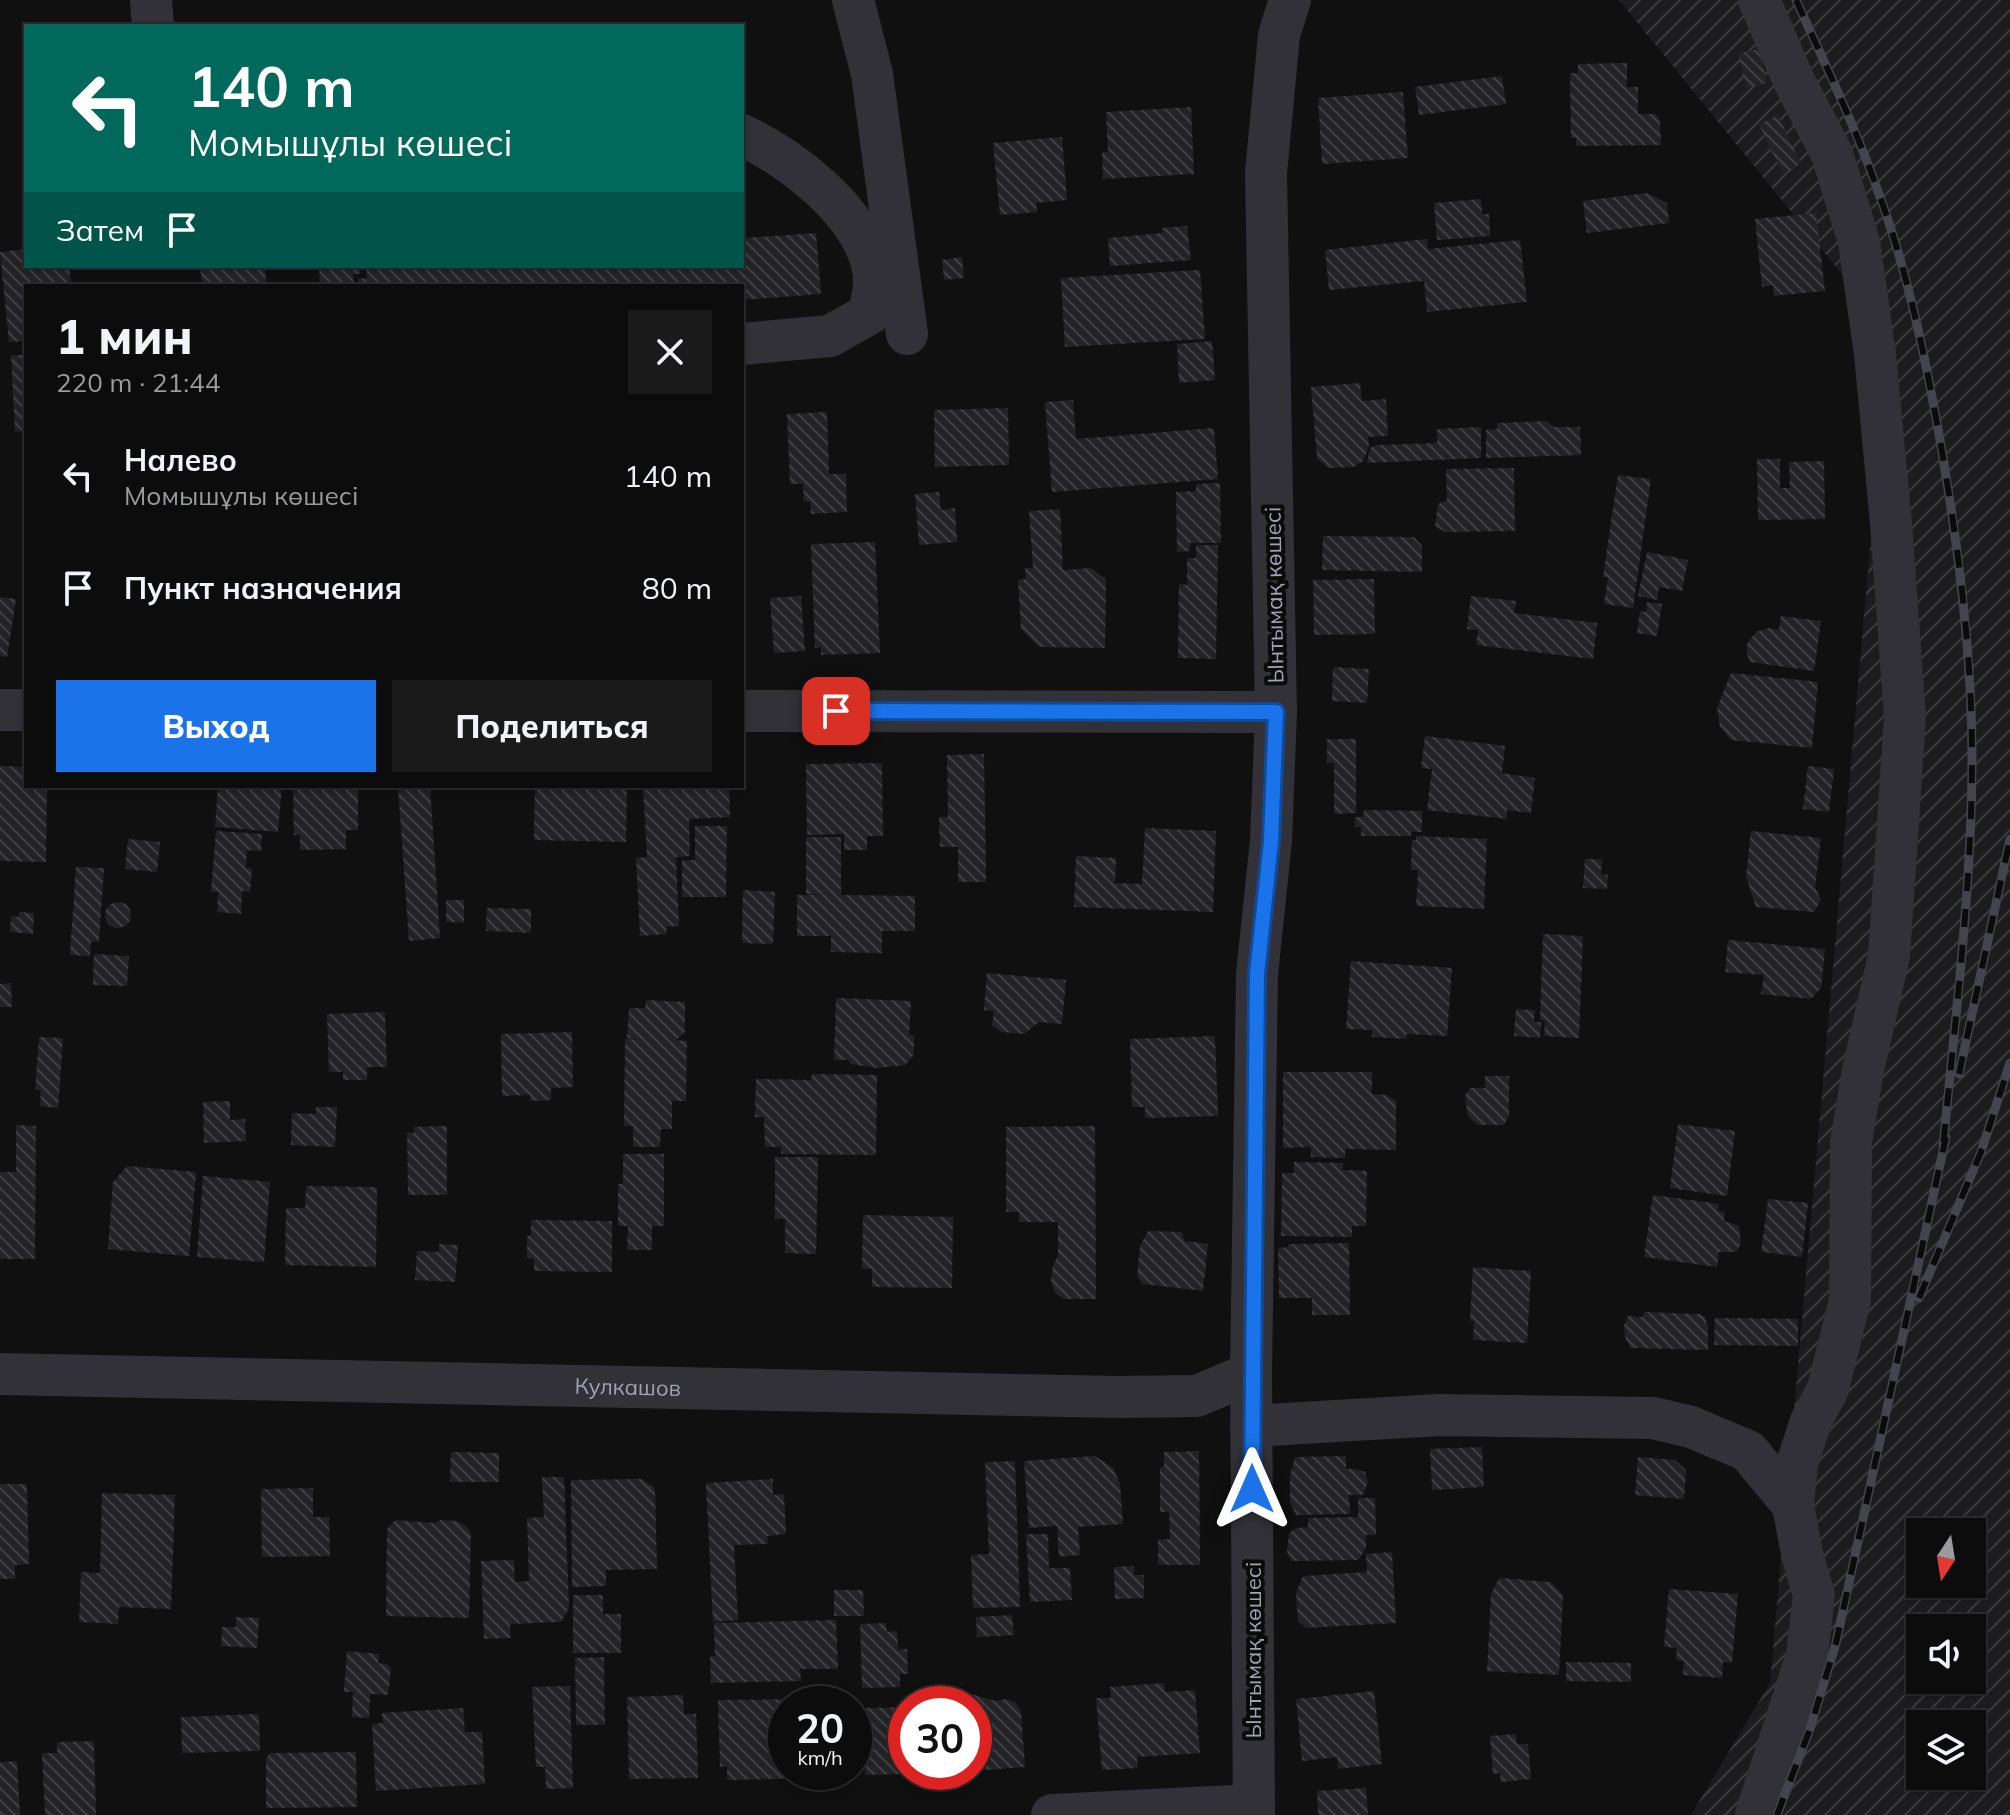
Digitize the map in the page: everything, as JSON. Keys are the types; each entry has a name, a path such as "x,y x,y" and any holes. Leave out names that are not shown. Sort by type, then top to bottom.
{"street":[{"path":"151,0 153,24"},
{"path":"853,0 872,74 907,334"},
{"name":"Ынтымақ көшесі","path":"1254,1810 1251,1373 1257,974 1271,841 1276,712 1266,173 1279,35 1290,0"},
{"path":"1756,1815 1807,1655 1814,1595 1793,1505 1797,1464 1811,1421 1828,1389 1850,1300 1851,1142 1863,1070 1889,956 1905,718 1877,369 1859,242 1832,154 1794,81 1759,0"},
{"path":"744,136 796,169 830,197 856,227 872,264 874,290 869,314"},
{"path":"744,344 830,336 869,314 899,275"},
{"path":"0,710 24,710"},
{"path":"744,711 1276,712"},
{"name":"Кулкашов","path":"0,1374 1119,1397 1197,1396 1251,1373"},
{"path":"1251,1426 1439,1415 1653,1418 1691,1427 1748,1451 1793,1505"},
{"path":"1691,1427 1782,1431 1811,1421"},
{"path":"1052,1815 1254,1810"}],"shaded area":[{"path":"1619,0 2010,0 2010,1815 1691,1815 1770,1683 1889,332"}],"building":[{"path":"1759,49 1767,83 1746,88 1738,53"},
{"path":"1627,63 1627,87 1638,87 1638,114 1656,114 1660,120 1661,145 1576,146 1576,138 1571,138 1570,73 1578,73 1578,64"},
{"path":"1502,76 1506,104 1419,115 1415,87"},
{"path":"1403,92 1408,158 1322,164 1318,98"},
{"path":"1191,107 1194,174 1103,179 1102,152 1108,152 1106,112"},
{"path":"1778,115 1801,164 1782,173 1759,124"},
{"path":"1062,137 1067,200 1036,203 1037,212 1000,215 993,143"},
{"path":"1647,193 1667,203 1669,223 1587,233 1583,201"},
{"path":"1481,199 1482,214 1489,214 1490,236 1437,240 1434,203"},
{"path":"1816,213 1825,291 1774,296 1773,285 1762,287 1755,219"},
{"path":"1187,226 1191,260 1110,266 1108,238 1162,233 1162,228"},
{"path":"816,233 821,294 744,300 744,284 359,284 358,279 367,278 366,268 744,268 744,238"},
{"path":"1427,239 1428,249 1520,240 1527,302 1427,312 1424,281 1329,290 1325,250"},
{"path":"24,249 24,268 69,268 71,284 24,284 24,341 9,342 0,252"},
{"path":"962,257 964,278 944,280 942,260"},
{"path":"200,268 265,268 266,284 202,284"},
{"path":"319,268 360,268 360,274 353,274 354,284 320,284"},
{"path":"1200,270 1205,339 1065,347 1061,278"},
{"path":"1212,341 1215,380 1179,383 1177,344"},
{"path":"11,355 24,355 24,431 15,432"},
{"path":"1360,383 1362,401 1386,399 1388,436 1368,437 1369,446 1363,461 1354,467 1329,468 1317,459 1311,387"},
{"path":"1073,400 1076,439 1214,428 1218,479 1052,492 1045,402"},
{"path":"1008,408 1009,465 935,467 934,410"},
{"path":"827,412 829,474 846,474 847,512 811,514 810,501 804,502 803,484 790,484 787,414"},
{"path":"1546,421 1554,427 1580,427 1581,455 1486,458 1486,430 1497,429 1497,423"},
{"path":"1481,427 1481,458 1367,463 1370,448 1377,445 1437,443 1437,429"},
{"path":"1757,459 1780,459 1780,488 1790,488 1789,462 1824,461 1825,519 1758,520"},
{"path":"1514,468 1515,531 1445,532 1435,526 1438,504 1447,500 1446,469"},
{"path":"1618,475 1651,479 1633,608 1604,604 1608,577 1603,577"},
{"path":"1220,483 1221,543 1190,543 1190,551 1177,552 1176,492 1196,491 1196,484"},
{"path":"939,492 941,510 955,508 957,542 919,545 915,494"},
{"path":"1060,509 1063,570 1091,568 1106,579 1105,648 1039,647 1021,629 1018,580 1026,579 1025,568 1033,568 1029,511"},
{"path":"1323,536 1414,537 1422,546 1422,572 1322,570"},
{"path":"875,542 880,653 821,655 821,647 815,648 811,544"},
{"path":"1196,545 1218,545 1216,659 1178,658 1179,584 1187,585 1187,558 1196,558"},
{"path":"1647,552 1688,560 1682,591 1659,587 1657,600 1638,596"},
{"path":"1374,579 1375,634 1314,635 1313,580"},
{"path":"801,596 805,651 774,653 770,598"},
{"path":"1471,596 1516,601 1514,613 1597,623 1593,659 1476,645 1478,630 1467,629"},
{"path":"0,597 16,599 7,657 0,656"},
{"path":"1647,602 1662,604 1657,636 1637,633 1640,611 1646,612"},
{"path":"1781,616 1821,621 1814,671 1750,662 1747,644 1756,632 1769,628 1779,630"},
{"path":"1333,667 1369,669 1367,703 1332,701"},
{"path":"1731,673 1818,682 1812,748 1731,740 1720,727 1717,708"},
{"path":"1425,736 1505,746 1502,773 1535,778 1531,813 1507,810 1507,819 1427,810 1432,769 1421,768"},
{"path":"1327,739 1356,739 1356,813 1334,814 1334,763 1327,763"},
{"path":"984,754 986,882 958,882 958,847 940,847 939,817 948,817 947,755"},
{"path":"882,763 883,836 867,836 867,850 844,850 844,834 807,835 806,764"},
{"path":"0,766 24,767 24,788 47,788 46,862 0,861"},
{"path":"1808,766 1834,769 1829,812 1803,809"},
{"path":"218,788 282,788 278,832 215,827"},
{"path":"293,788 358,788 358,830 346,830 346,849 300,850 300,835 294,835"},
{"path":"398,788 430,788 440,938 409,941"},
{"path":"535,788 627,788 626,842 534,840"},
{"path":"643,788 729,788 730,817 689,819 690,856 676,857 679,926 666,927 667,934 640,936 636,858 647,857"},
{"path":"1364,810 1422,811 1422,832 1411,832 1411,836 1361,836 1361,827 1355,827 1355,817 1363,817"},
{"path":"695,826 727,826 726,897 682,897 682,860 695,860"},
{"path":"1145,828 1216,831 1213,912 1074,907 1076,856 1116,858 1115,883 1142,884"},
{"path":"216,831 262,834 261,851 247,850 246,868 252,868 250,892 242,891 241,914 217,912 218,892 211,892"},
{"path":"1751,831 1821,838 1815,887 1821,900 1814,912 1756,907 1746,876"},
{"path":"1416,836 1487,839 1484,909 1416,906 1418,870 1411,870 1412,840 1416,840"},
{"path":"806,837 841,837 841,895 915,896 915,931 882,931 882,953 831,952 831,936 797,936 797,895 829,895 806,894"},
{"path":"128,839 160,842 157,872 125,869"},
{"path":"1585,859 1602,859 1601,874 1608,875 1607,889 1583,888"},
{"path":"76,867 104,868 99,942 91,941 90,956 70,955"},
{"path":"743,890 775,892 773,944 742,943"},
{"path":"446,900 464,900 464,923 446,922"},
{"path":"118,902 127,906 131,915 127,924 118,928 109,924 105,915 109,906"},
{"path":"487,908 531,909 531,933 486,931"},
{"path":"19,912 34,913 33,934 10,932 11,916 19,917"},
{"path":"1543,934 1583,936 1579,1038 1544,1036 1545,1021 1540,1020"},
{"path":"1728,940 1825,949 1821,988 1811,999 1761,994 1764,975 1725,972"},
{"path":"94,954 129,956 127,986 93,985"},
{"path":"1351,961 1452,968 1447,1036 1407,1034 1406,1039 1372,1037 1372,1030 1346,1029"},
{"path":"987,973 1066,980 1062,1024 1039,1022 1024,1034 1001,1032 992,1025 994,1011 984,1010"},
{"path":"11,983 12,1007 0,1007 0,984"},
{"path":"836,998 911,1001 909,1035 914,1035 914,1055 905,1065 877,1068 850,1064 849,1060 834,1060"},
{"path":"646,1000 685,1002 685,1032 676,1040 687,1041 686,1101 672,1101 672,1129 661,1129 660,1147 633,1147 633,1126 624,1126 625,1039 645,1040 627,1038 629,1008 645,1008"},
{"path":"1516,1009 1535,1010 1534,1022 1541,1022 1540,1038 1514,1036"},
{"path":"385,1012 387,1067 367,1067 367,1080 343,1080 343,1072 329,1072 327,1014"},
{"path":"572,1032 573,1087 551,1088 551,1100 530,1101 530,1095 502,1096 501,1034"},
{"path":"1215,1036 1218,1116 1145,1118 1145,1107 1132,1107 1130,1039"},
{"path":"39,1037 63,1038 58,1108 40,1106 41,1090 35,1090"},
{"path":"1283,1072 1372,1072 1372,1094 1386,1095 1396,1101 1396,1150 1345,1149 1345,1158 1311,1157 1311,1147 1283,1148"},
{"path":"812,1074 877,1075 876,1155 781,1154 781,1147 765,1147 764,1117 755,1117 756,1079 811,1080"},
{"path":"1485,1076 1509,1076 1509,1115 1504,1125 1478,1125 1468,1117 1465,1095 1470,1088 1485,1088"},
{"path":"230,1101 230,1120 245,1119 246,1141 204,1143 203,1102"},
{"path":"316,1107 337,1107 335,1147 291,1145 292,1113 316,1114"},
{"path":"1678,1124 1735,1131 1727,1196 1670,1188"},
{"path":"16,1125 36,1126 35,1259 0,1259 0,1172 16,1172"},
{"path":"447,1126 447,1195 408,1195 407,1132 414,1133 414,1127"},
{"path":"1095,1126 1096,1299 1064,1299 1055,1293 1051,1281 1058,1256 1058,1222 1019,1222 1019,1212 1006,1212 1006,1127"},
{"path":"623,1154 664,1154 664,1226 652,1226 652,1250 627,1250 628,1226 618,1226 618,1184 623,1184"},
{"path":"775,1157 818,1157 816,1254 785,1253 785,1219 775,1219"},
{"path":"1294,1162 1343,1163 1343,1170 1367,1171 1366,1226 1352,1226 1352,1237 1281,1236 1282,1173 1294,1173"},
{"path":"127,1166 196,1172 189,1256 108,1249 113,1182"},
{"path":"203,1176 270,1182 264,1262 197,1257"},
{"path":"306,1186 377,1187 376,1267 285,1265 286,1208 305,1208"},
{"path":"1653,1195 1719,1204 1718,1211 1725,1212 1724,1221 1739,1226 1741,1244 1736,1252 1719,1252 1717,1267 1644,1257"},
{"path":"1768,1199 1808,1203 1802,1257 1761,1252"},
{"path":"863,1215 953,1217 952,1288 872,1287 872,1269 862,1269"},
{"path":"531,1220 612,1221 612,1272 534,1271 534,1259 527,1258"},
{"path":"1148,1231 1182,1232 1184,1241 1208,1244 1203,1291 1143,1284 1137,1276 1140,1246"},
{"path":"1349,1243 1350,1315 1312,1315 1312,1298 1279,1298 1278,1248 1288,1247 1288,1244"},
{"path":"439,1244 458,1245 455,1282 415,1280 417,1251 439,1252"},
{"path":"1473,1267 1531,1271 1527,1343 1473,1340 1474,1321 1470,1321"},
{"path":"1644,1312 1700,1314 1705,1317 1708,1328 1708,1350 1630,1348 1624,1326 1628,1316 1643,1317"},
{"path":"1715,1318 1798,1319 1798,1346 1714,1345"},
{"path":"1482,1447 1484,1487 1432,1490 1430,1449"},
{"path":"1199,1451 1200,1565 1158,1565 1158,1540 1170,1539 1169,1512 1160,1512 1160,1467 1164,1467 1164,1452"},
{"path":"451,1452 499,1453 499,1482 450,1482"},
{"path":"1095,1456 1113,1468 1120,1484 1123,1524 1078,1527 1080,1555 1059,1557 1057,1526 1029,1528 1024,1461"},
{"path":"1346,1456 1346,1469 1365,1472 1368,1482 1363,1495 1349,1495 1350,1514 1296,1515 1290,1502 1290,1476 1295,1457"},
{"path":"1638,1457 1675,1460 1686,1470 1684,1499 1635,1495"},
{"path":"1015,1461 1020,1607 973,1608 971,1555 989,1554 985,1462"},
{"path":"542,1477 564,1477 569,1608 561,1622 510,1624 511,1638 484,1639 481,1561 514,1560 515,1582 529,1581 527,1518 544,1517"},
{"path":"642,1479 655,1488 657,1569 606,1570 606,1586 572,1587 571,1480"},
{"path":"773,1479 773,1495 784,1494 786,1534 767,1536 768,1544 734,1545 738,1620 713,1622 706,1483"},
{"path":"0,1484 27,1484 29,1564 15,1565 15,1579 0,1579"},
{"path":"313,1488 313,1517 329,1517 330,1556 262,1557 261,1489"},
{"path":"102,1493 175,1495 171,1609 119,1607 118,1624 79,1622 81,1572 100,1573"},
{"path":"1358,1498 1375,1498 1376,1535 1366,1535 1366,1548 1358,1560 1291,1561 1287,1552 1289,1533 1296,1528 1308,1527 1308,1518 1358,1517"},
{"path":"395,1520 456,1521 466,1526 471,1533 469,1618 386,1616 387,1529"},
{"path":"1026,1534 1048,1534 1049,1568 1070,1568 1072,1600 1030,1602"},
{"path":"1392,1552 1396,1623 1306,1628 1298,1621 1296,1593 1303,1576 1367,1572 1366,1554"},
{"path":"1134,1566 1134,1575 1144,1575 1144,1598 1115,1599 1114,1567"},
{"path":"1499,1578 1551,1582 1563,1595 1559,1675 1487,1671 1491,1594"},
{"path":"1669,1589 1738,1594 1732,1663 1723,1662 1722,1678 1683,1675 1684,1661 1676,1660 1677,1648 1664,1647"},
{"path":"834,1590 863,1590 864,1616 834,1616"},
{"path":"573,1595 603,1595 603,1614 621,1614 621,1653 573,1653"},
{"path":"1012,1615 1014,1635 977,1637 976,1617"},
{"path":"236,1617 259,1618 257,1648 221,1646 222,1627 236,1627"},
{"path":"836,1620 838,1669 800,1669 801,1681 711,1683 710,1656 715,1656 714,1623"},
{"path":"886,1623 887,1632 897,1631 898,1649 907,1649 908,1674 900,1674 900,1686 862,1686 860,1624"},
{"path":"347,1651 379,1654 378,1663 391,1668 388,1695 370,1694 369,1718 352,1717 353,1692 344,1692"},
{"path":"604,1657 605,1725 576,1725 575,1658"},
{"path":"1566,1662 1631,1663 1631,1682 1566,1681"},
{"path":"1164,1683 1165,1692 1195,1690 1200,1753 1137,1757 1138,1768 1102,1770 1096,1698 1111,1698 1110,1687"},
{"path":"570,1686 573,1788 546,1789 545,1767 536,1767 532,1687"},
{"path":"1374,1691 1382,1764 1338,1769 1337,1757 1302,1761 1296,1699"},
{"path":"683,1695 684,1714 696,1714 698,1778 629,1779 627,1697"},
{"path":"768,1699 768,1779 727,1780 727,1766 720,1767 718,1700"},
{"path":"992,1700 1015,1702 1021,1711 1025,1767 992,1770"},
{"path":"888,1707 888,1774 872,1775 872,1708"},
{"path":"463,1708 465,1732 482,1732 485,1784 376,1791 372,1724 383,1723 382,1713"},
{"path":"259,1714 260,1751 182,1753 181,1717"},
{"path":"1516,1734 1517,1744 1528,1744 1531,1779 1501,1782 1500,1773 1493,1774 1490,1736"},
{"path":"94,1741 96,1815 45,1815 42,1753 57,1753 57,1742"},
{"path":"356,1752 357,1807 266,1808 266,1759 270,1753"},
{"path":"17,1761 20,1815 0,1815 0,1762"},
{"path":"1366,1788 1368,1815 1318,1815 1317,1791"}],"railway":[{"path":"1796,0 1860,145 1899,254 1928,377 1958,558 1970,677 1971,806 1962,953 1943,1148"},
{"path":"1959,1074 2010,839"},
{"path":"1919,1298 1981,1152 2010,1063"},
{"path":"1777,1815 1810,1729 1836,1643 1946,1137"}],"route":[{"path":"836,711 1276,712 1271,841 1257,974 1252,1489"}]}
